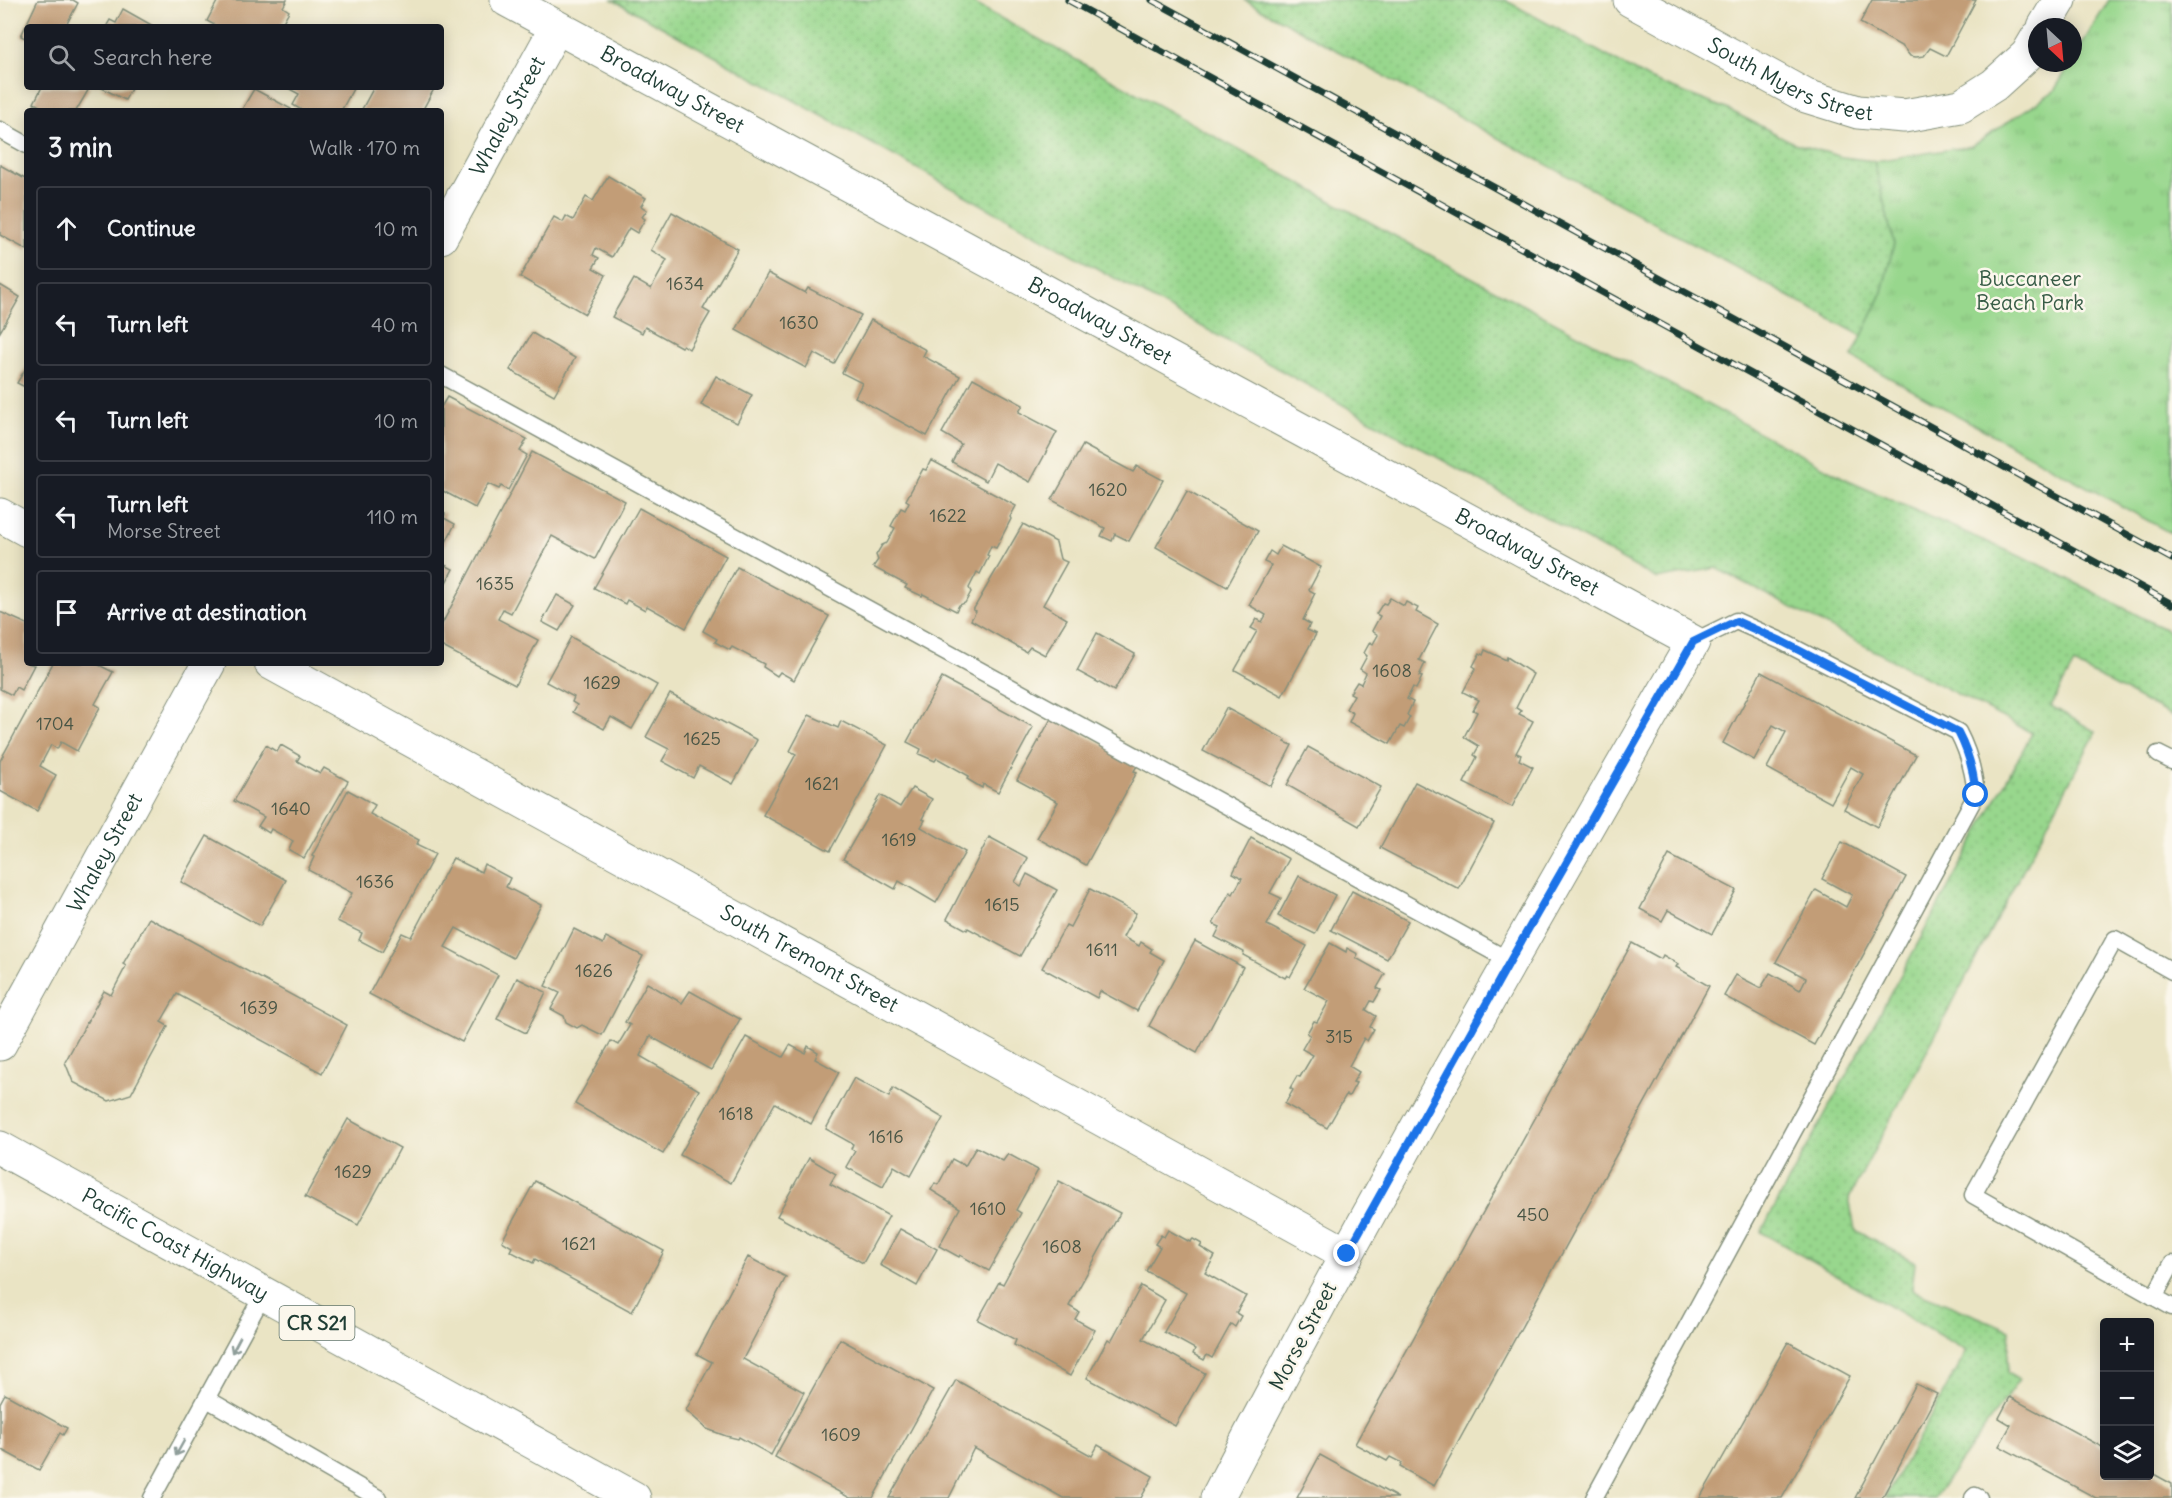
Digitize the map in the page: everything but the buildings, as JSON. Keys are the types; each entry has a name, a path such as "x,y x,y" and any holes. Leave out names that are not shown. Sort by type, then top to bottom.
{"street":[{"name":"Broadway Street","path":"507,0 1693,642"},
{"name":"South Myers Street","path":"1630,0 1806,96 1858,112 1904,116 1961,106 1994,85 2028,53"},
{"path":"2049,18 2060,0"},
{"name":"Whaley Street","path":"444,232 556,28"},
{"path":"0,515 24,528"},
{"name":"Morse Street","path":"1217,1498 1347,1254 1510,961 1693,642"},
{"name":"Whaley Street","path":"0,1044 207,666"},
{"name":"South Tremont Street","path":"277,666 1347,1254"},
{"name":"Pacific Coast Highway","path":"0,1148 634,1498"}],"lane":[{"path":"0,130 24,143"},
{"path":"444,377 1510,961"},
{"path":"1594,1498 1976,795 1974,772 1967,749 1958,732 1781,641 1736,621 1693,642"},
{"path":"2172,971 2115,939 1973,1195 2172,1307"},
{"path":"2154,1297 2172,1264"},
{"path":"152,1498 264,1293"},
{"path":"207,1399 378,1498"},
{"path":"1973,1498 1975,1496 1979,1498"}],"green space":[{"path":"613,0 968,0 1393,235 1855,484 2049,569 2172,633 2172,716 2074,664 2051,706 2096,732 1849,1198 1855,1230 1915,1262 1912,1290 2010,1330 2007,1373 2019,1380 1934,1498 1885,1498 1967,1351 1761,1232 2032,733 1716,568 1657,579"},
{"path":"1244,0 1505,0 1649,79 1729,110 1794,143 1842,157 1874,161 1894,244 1881,296 1862,336"},
{"name":"Buccaneer Beach Park","path":"2109,0 2172,0 2172,534 1852,357 1881,296 1894,244 1874,161 1972,146 2054,91 2066,72 2082,72 2082,44"}],"railway":[{"path":"1068,0 2172,604"},
{"path":"1152,0 2172,559"}],"route":[{"path":"1347,1254 1510,961 1693,642 1736,621 1781,641 1958,732 1967,749 1974,772 1976,795"}]}
